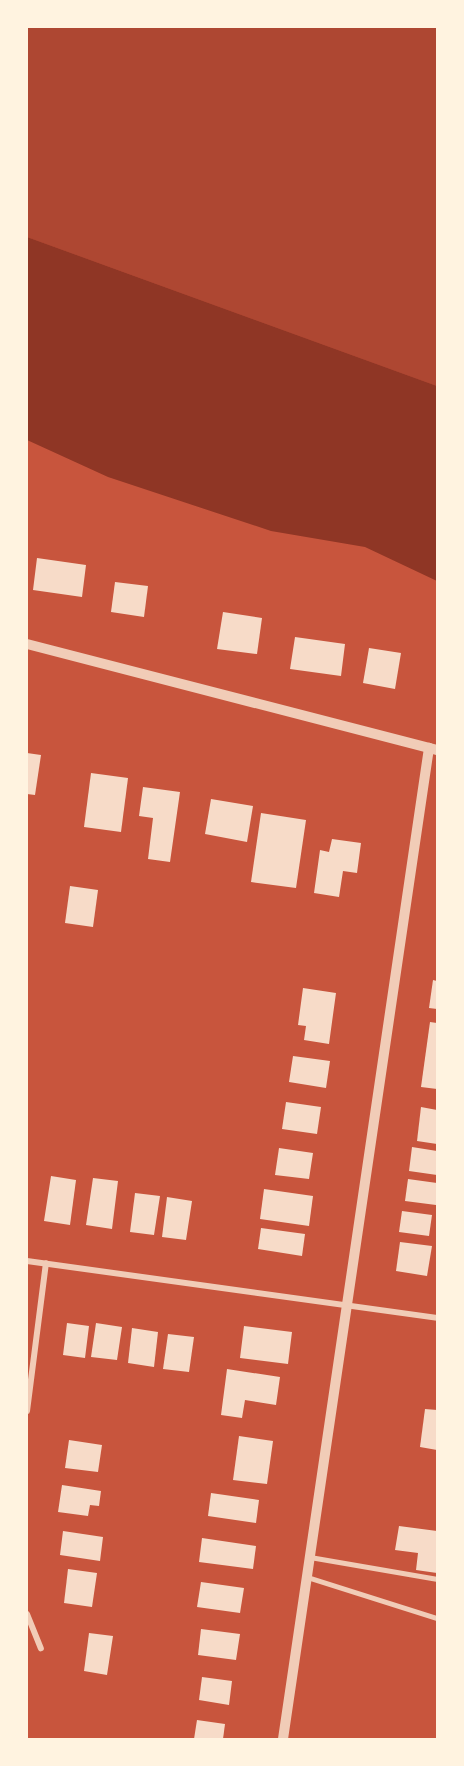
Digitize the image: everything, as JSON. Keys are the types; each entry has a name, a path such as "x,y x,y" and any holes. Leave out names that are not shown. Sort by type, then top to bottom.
{"street":[{"path":"27,644 433,749 283,1739"},
{"path":"27,1261 437,1318"},
{"path":"27,1411 46,1263"},
{"path":"27,1614 41,1648"}],"lane":[{"path":"310,1557 437,1579"},
{"path":"307,1577 437,1618"}],"shaded area":[{"path":"27,27 437,27 437,386 27,237"},
{"path":"27,237 437,386 437,581 365,547 271,531 108,477 27,440"}],"building":[{"path":"37,558 86,565 82,597 33,590"},
{"path":"115,582 148,586 144,617 111,612"},
{"path":"223,612 262,618 257,654 217,649"},
{"path":"295,637 345,644 341,676 290,669"},
{"path":"369,648 401,653 395,689 363,683"},
{"path":"27,753 41,755 35,795 27,794"},
{"path":"91,773 128,778 121,832 84,827"},
{"path":"143,787 180,792 170,862 148,859 153,818 139,816"},
{"path":"211,799 253,806 247,842 205,834"},
{"path":"261,813 306,820 296,888 251,882"},
{"path":"332,839 361,843 357,873 343,871 339,897 314,893 320,850 329,852"},
{"path":"70,886 98,890 93,927 65,923"},
{"path":"433,980 437,981 437,1009 429,1008"},
{"path":"303,988 336,993 329,1044 304,1040 306,1026 298,1025"},
{"path":"430,1022 437,1023 437,1089 421,1087"},
{"path":"293,1056 330,1061 326,1088 289,1082"},
{"path":"286,1102 321,1107 317,1134 282,1129"},
{"path":"421,1107 437,1110 437,1144 417,1141"},
{"path":"412,1147 437,1151 437,1175 409,1171"},
{"path":"279,1148 313,1153 309,1179 275,1175"},
{"path":"51,1176 76,1180 70,1225 44,1221"},
{"path":"93,1178 118,1181 112,1229 86,1225"},
{"path":"408,1179 437,1183 436,1205 405,1201"},
{"path":"264,1189 313,1196 309,1226 260,1219"},
{"path":"135,1193 160,1196 154,1235 130,1232"},
{"path":"167,1197 192,1201 186,1240 162,1237"},
{"path":"402,1211 432,1215 429,1236 399,1232"},
{"path":"261,1228 305,1234 302,1256 258,1249"},
{"path":"400,1242 432,1246 427,1276 396,1271"},
{"path":"67,1323 89,1326 85,1358 63,1355"},
{"path":"96,1323 122,1327 117,1360 91,1357"},
{"path":"244,1326 292,1332 288,1364 240,1358"},
{"path":"132,1328 158,1332 154,1367 128,1363"},
{"path":"168,1334 194,1337 189,1372 163,1369"},
{"path":"227,1369 280,1377 276,1405 245,1400 242,1418 221,1415"},
{"path":"425,1409 437,1410 437,1450 420,1447"},
{"path":"239,1436 273,1441 267,1484 233,1480"},
{"path":"69,1440 102,1445 98,1472 65,1468"},
{"path":"62,1485 101,1491 99,1506 90,1505 88,1516 58,1512"},
{"path":"211,1493 259,1500 256,1523 208,1516"},
{"path":"399,1526 437,1531 437,1573 416,1570 418,1553 395,1550"},
{"path":"63,1531 103,1537 100,1561 60,1555"},
{"path":"202,1538 256,1546 253,1569 199,1562"},
{"path":"68,1569 97,1573 92,1607 64,1603"},
{"path":"201,1582 244,1588 240,1613 197,1607"},
{"path":"201,1629 240,1634 236,1660 198,1655"},
{"path":"89,1633 113,1636 107,1675 84,1671"},
{"path":"202,1677 232,1681 229,1705 199,1700"},
{"path":"197,1720 225,1724 223,1739 194,1739"}]}
